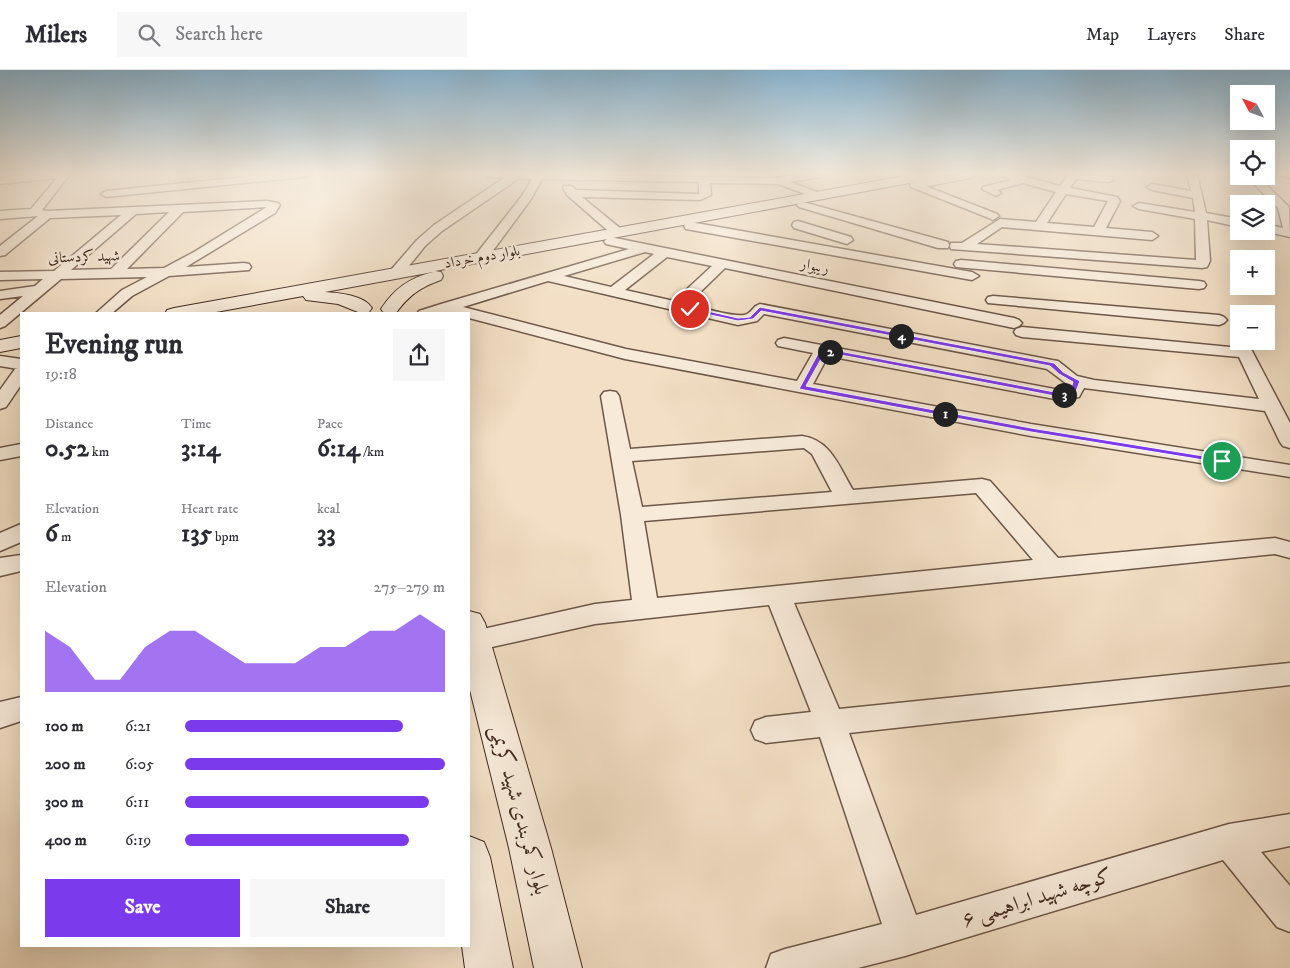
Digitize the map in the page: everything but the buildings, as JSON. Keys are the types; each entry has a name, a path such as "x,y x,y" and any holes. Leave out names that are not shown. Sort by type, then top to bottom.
{"street":[{"path":"0,252 38,216"},
{"path":"0,323 127,216"},
{"path":"115,272 172,216"},
{"path":"104,312 127,293 170,271 263,216"},
{"path":"391,311 387,277 421,243 456,216"},
{"path":"480,257 512,216"},
{"path":"593,216 614,237"},
{"name":"بلوار دوم خرداد","path":"387,277 449,271 726,216"},
{"name":"بلوار دوم خرداد","path":"189,312 312,296 387,277 480,257 690,226 737,216"},
{"path":"850,216 876,226 953,247 1197,265 1203,263 1201,216 1230,221"},
{"path":"1040,226 1045,216"},
{"path":"1098,231 1106,216"},
{"path":"1275,230 1290,233 1285,216"},
{"path":"953,247 997,224 1152,236"},
{"path":"798,225 847,240"},
{"path":"690,226 972,276"},
{"path":"824,250 876,226"},
{"name":"ریبوار","path":"614,237 645,248 902,300 1018,327 1241,352 1246,355 1272,406"},
{"path":"953,247 961,264 1061,373 1077,381 1094,385 1272,406 1290,442"},
{"path":"430,312 645,248"},
{"path":"614,292 665,252"},
{"path":"677,306 722,264"},
{"path":"961,264 1199,285"},
{"name":"شهید کردستانی","path":"0,276 180,272 244,267"},
{"path":"902,300 926,268"},
{"path":"391,311 399,294 426,279 449,271"},
{"path":"548,277 738,320 752,318 786,276"},
{"path":"358,284 363,311"},
{"name":"بلوار دوم خرداد","path":"224,312 250,304 358,284"},
{"path":"0,295 38,290"},
{"path":"312,296 350,302 363,311"},
{"path":"993,300 1219,320"},
{"path":"446,307 465,312"},
{"path":"760,309 1052,364"},
{"path":"470,313 625,354 802,388 1031,430 1289,469"},
{"path":"0,346 20,342"},
{"path":"784,343 1060,395 1073,393 1077,381"},
{"path":"0,354 20,350"},
{"path":"802,388 823,350"},
{"path":"0,361 20,364"},
{"path":"0,402 20,374"},
{"path":"610,396 622,456 646,608"},
{"path":"0,402 20,398"},
{"path":"622,456 802,442 810,443 820,450 846,497"},
{"path":"0,454 20,450"},
{"path":"632,515 982,486 1053,568"},
{"path":"0,543 20,533"},
{"path":"471,632 646,608 1275,546 1290,550"},
{"path":"0,567 20,563"},
{"path":"778,595 830,723 905,937"},
{"name":"بلوار کمربندی شهید کریمی","path":"471,632 530,848 558,968"},
{"path":"766,730 1290,674"},
{"path":"0,715 20,710"},
{"name":"کوچه شهید ابراهیمی ۶","path":"785,968 905,937 1229,841 1290,830"},
{"path":"1229,841 1290,914"},
{"path":"470,863 489,968"}],"route":[{"path":"690,309 738,320 747,320 752,318 760,309 1052,364 1061,373 1077,381 1073,393 1060,395 823,350 802,388 1031,430 1222,461"}]}
